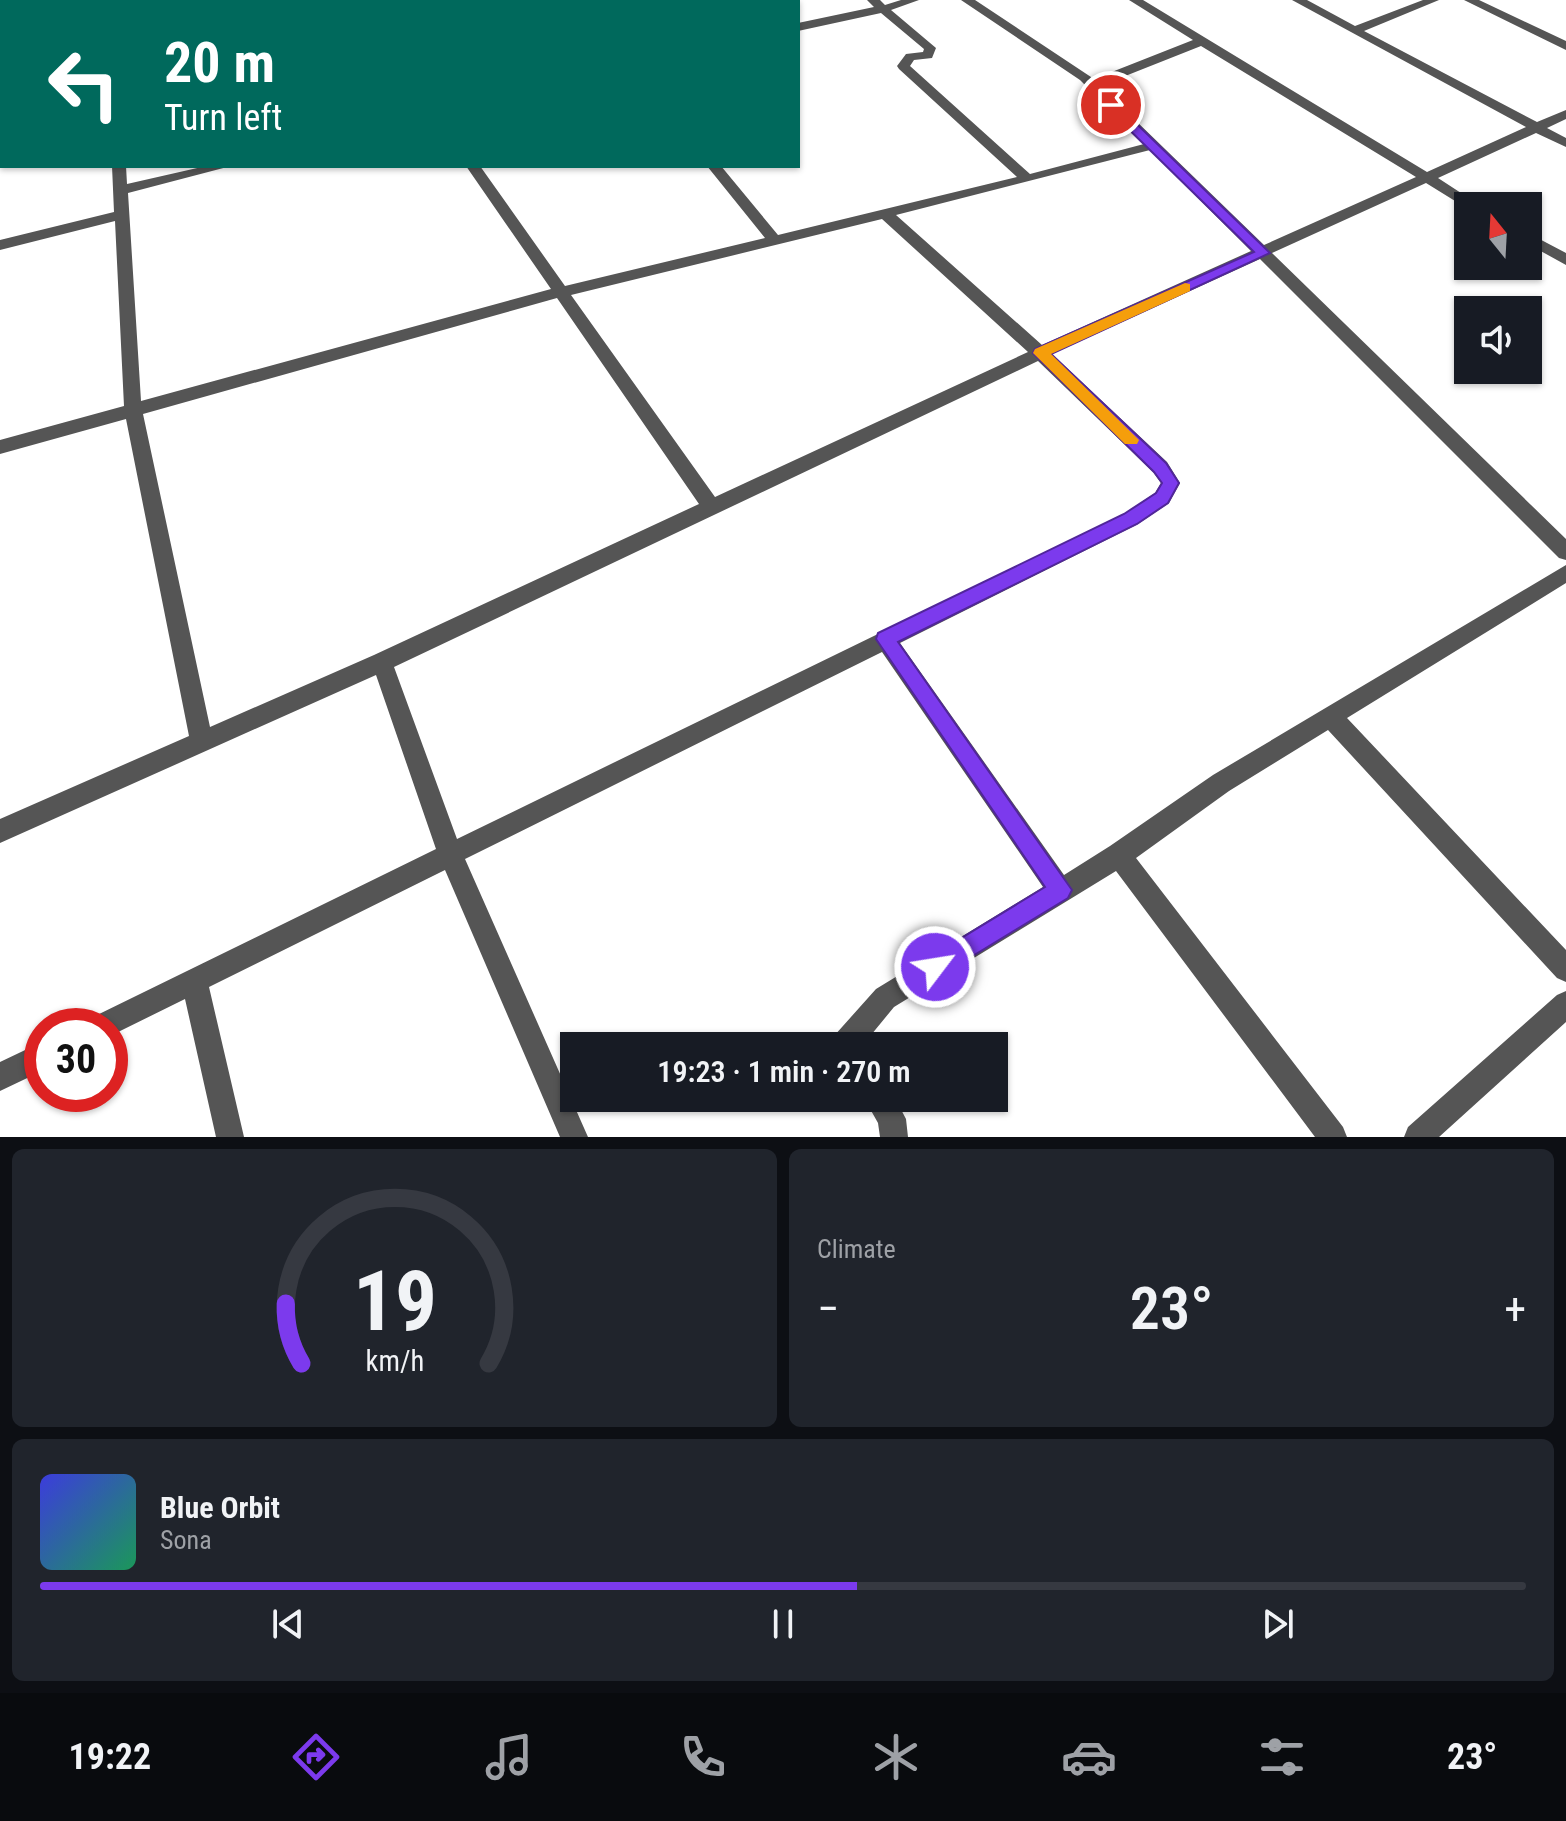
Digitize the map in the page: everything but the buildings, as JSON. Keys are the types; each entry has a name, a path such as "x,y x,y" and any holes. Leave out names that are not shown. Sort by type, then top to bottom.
{"street":[{"path":"800,26 878,4 913,0"},
{"path":"967,0 1091,85 1566,552"},
{"path":"1135,0 1454,194"},
{"path":"1298,0 1566,143"},
{"path":"1355,30 1433,0"},
{"path":"1470,0 1566,46"},
{"path":"878,4 930,48 928,55 910,57 903,66 1027,179"},
{"path":"1091,85 1202,41"},
{"path":"0,831 382,662 1040,353 1566,114"},
{"path":"0,447 561,292 1151,146"},
{"path":"119,168 133,409 202,744"},
{"path":"120,190 215,168"},
{"path":"474,168 712,508"},
{"path":"716,168 773,238"},
{"path":"128,1013 1131,519 1162,498 1171,483 1160,467 1040,353 884,213"},
{"path":"0,245 122,215"},
{"path":"1542,246 1566,260"},
{"path":"856,1032 885,998 1119,855 1221,783 1566,573"},
{"path":"885,639 1060,890"},
{"path":"382,662 450,853 574,1137"},
{"path":"1330,716 1566,969"},
{"path":"1119,855 1333,1137"},
{"path":"194,981 230,1137"},
{"path":"1418,1137 1566,1004"},
{"path":"0,1077 24,1065"},
{"path":"887,1112 892,1119 894,1137"}],"slow traffic":[{"path":"1131,440 1040,353 1185,288"}],"route":[{"path":"935,967 1060,890 885,639 1131,519 1162,498 1171,483 1160,467 1040,353 1263,253 1111,105"}]}
